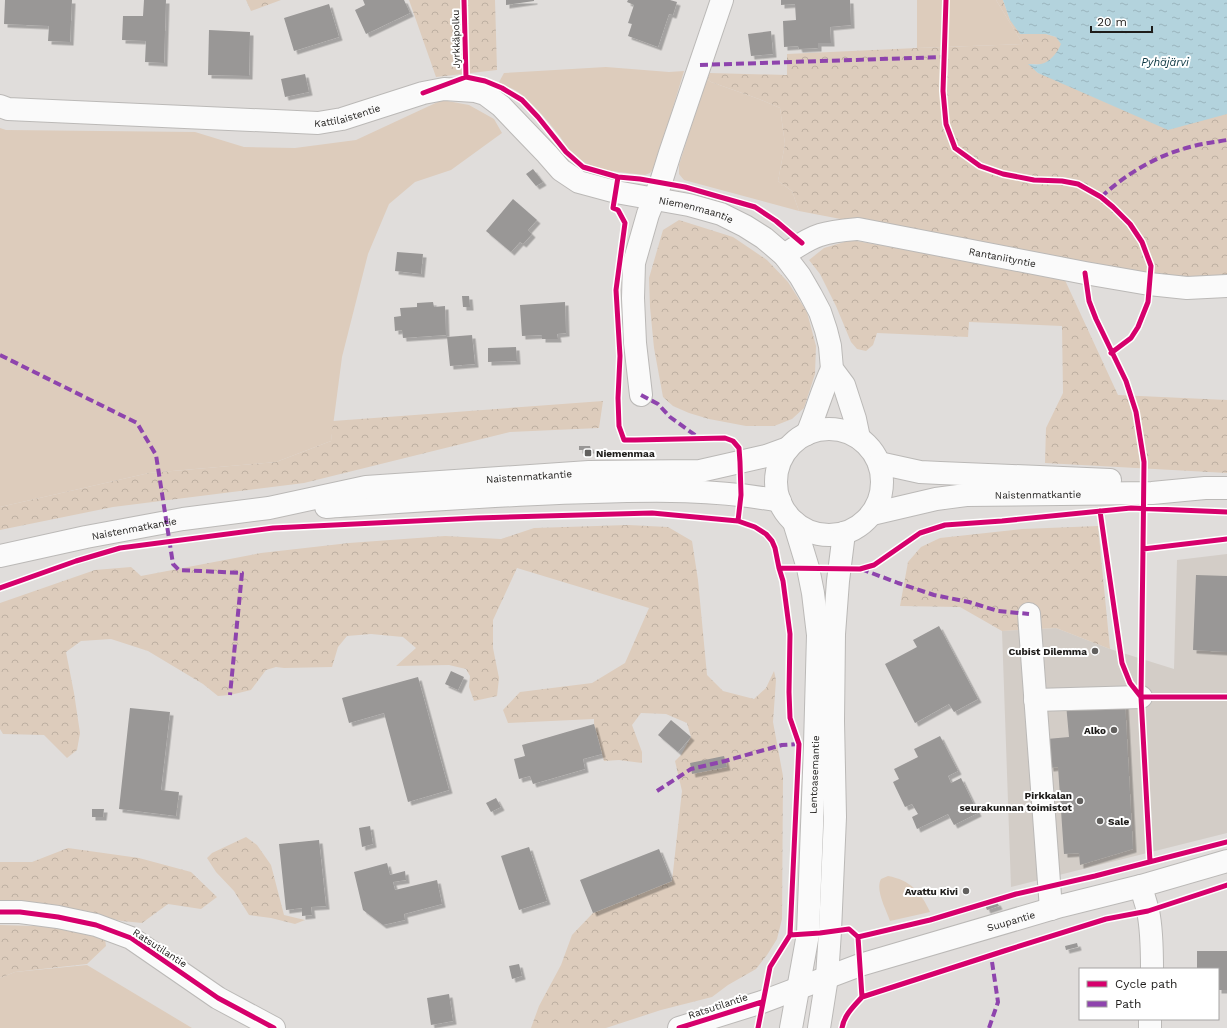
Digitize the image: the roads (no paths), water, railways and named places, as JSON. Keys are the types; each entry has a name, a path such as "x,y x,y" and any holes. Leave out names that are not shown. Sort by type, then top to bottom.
{"main road":[{"name":"Niemenmaantie","path":"722,0 655,198 689,205 721,214 745,226 764,238 784,255 800,276 820,312 830,346 832,369 807,434"},
{"name":"Kattilaistentie","path":"0,106 15,109 318,123 342,119 423,93 444,89 475,90 485,94 501,106 561,170 579,182 616,192 655,198"},
{"path":"641,395 635,343 633,298 634,263 648,214 655,198"},
{"name":"Rantaniityntie","path":"784,255 802,243 821,234 858,229 1149,284 1187,288 1227,286"},
{"path":"832,369 844,385 855,419 859,438"},
{"path":"832,429 841,431 859,438 870,448 879,463 882,476 882,490 880,498 872,514 860,526 835,535 818,534 807,530 794,522 783,509 776,484 782,457 788,448 807,434 823,430 832,429"},
{"name":"Naistenmatkantie","path":"0,556 86,537 183,519 269,508 366,487 589,472 700,471 766,456 788,448"},
{"name":"Naistenmatkantie","path":"879,463 920,472 1151,481 1205,488"},
{"name":"Naistenmatkantie","path":"872,514 936,499 966,495 1152,493 1205,488 1227,488"},
{"name":"Naistenmatkantie","path":"269,508 325,508 478,497 662,490 733,493 780,501"},
{"name":"Lentoasemantie","path":"791,1028 808,934 818,635 808,568 794,522"},
{"name":"Lentoasemantie","path":"819,1028 827,977 834,817 834,634 844,533"},
{"path":"1029,614 1051,908"},
{"path":"1035,700 1141,697"},
{"name":"Suupantie","path":"798,989 860,965 1051,908 1141,886 1227,861"},
{"path":"1141,886 1148,911 1152,949 1152,968"},
{"name":"Ratsutilantie","path":"0,912 20,912 58,917 96,925 131,938 218,998 274,1028"},
{"name":"Ratsutilantie","path":"679,1028 798,989"}],"water":[{"name":"Pyhäjärvi","path":"1003,0 1227,0 1227,114 1168,130 1038,73 1028,64 1039,64 1048,61 1056,53 1061,44 1056,37 1046,34 1020,34 1010,20"}],"place":[{"name":"Niemenmaa","path":"588,453"},
{"name":"Cubist Dilemma","path":"1095,651"},
{"name":"Alko","path":"1114,730"},
{"name":"Pirkkalan seurakunnan toimistot","path":"1080,801"},
{"name":"Sale","path":"1100,821"},
{"name":"Avattu Kivi","path":"966,891"}]}
